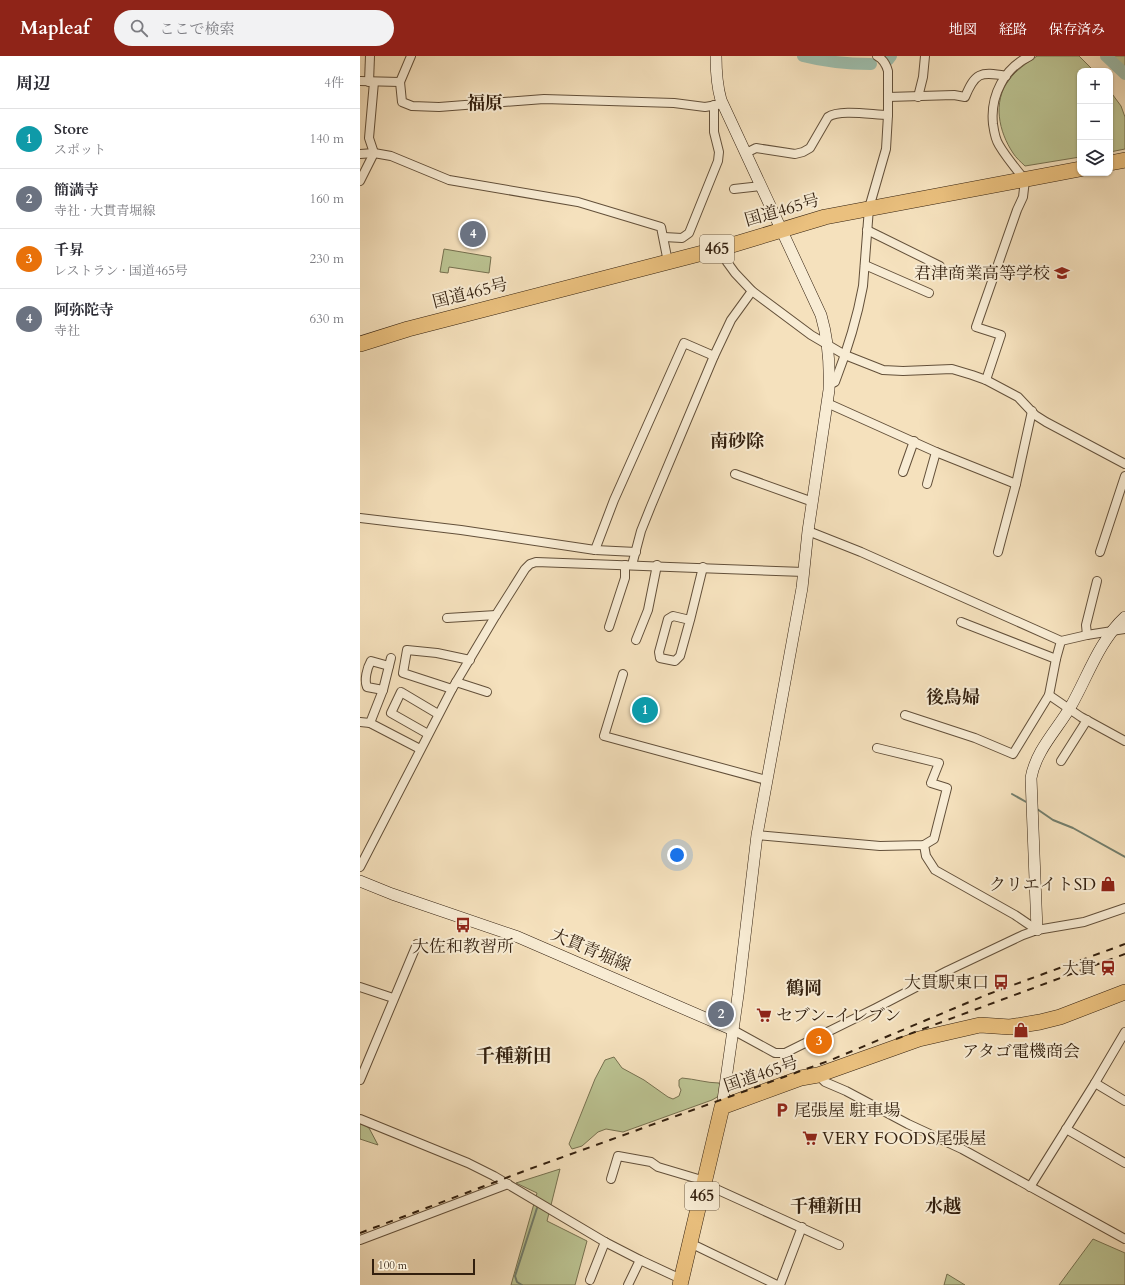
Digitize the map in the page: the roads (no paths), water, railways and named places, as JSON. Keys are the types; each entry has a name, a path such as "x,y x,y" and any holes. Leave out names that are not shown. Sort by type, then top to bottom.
{"highway":[{"path":"1113,162 1125,160"},
{"name":"国道465号","path":"360,344 408,329 722,248 825,217 1025,180 1077,169"},
{"name":"国道465号","path":"681,1282 722,1107 801,1078 818,1075 919,1038 980,1025 1010,1027 1040,1022 1060,1017 1125,992"}],"street":[{"path":"360,181 374,153 369,138 372,82 370,56"},
{"path":"412,56 400,82 402,102 412,106 439,107 544,99 674,103 705,107 718,105"},
{"path":"664,237 682,238 689,233 711,182 718,161 719,152 714,132 718,105 716,56"},
{"path":"918,97 924,77 925,56"},
{"path":"986,380 1001,335 976,327 1017,210 1024,197 1025,180 999,145 994,133 993,106 996,92 1006,76 1013,67 1030,56"},
{"path":"829,385 835,382 845,355 861,299 869,208 886,148 888,72 886,64 879,57"},
{"path":"888,97 954,95 965,97 972,82 977,76 984,73 989,73 1006,76"},
{"path":"360,81 400,82"},
{"path":"718,105 746,153 821,315 825,329 830,371 828,403 808,531 802,588 757,835 738,995 722,1107"},
{"path":"746,153 756,148 795,154 803,152 810,148 828,117 831,115 846,113 888,115"},
{"path":"360,154 374,153 391,156 449,180 578,202 661,226 668,262"},
{"path":"734,189 761,186"},
{"path":"867,230 940,266"},
{"path":"722,248 727,262 752,291 811,335 845,355 883,370 903,371 952,369 986,380 1018,397 1046,422 1125,464"},
{"path":"865,265 929,293"},
{"path":"609,627 629,565 636,552 641,531 650,506 714,356 731,320 752,291"},
{"path":"595,550 614,500 684,343 714,356"},
{"path":"828,403 936,452 1016,484"},
{"path":"998,552 1016,484 1032,411"},
{"path":"903,472 914,441"},
{"path":"927,484 936,452"},
{"path":"735,474 813,502"},
{"path":"1100,552 1125,476"},
{"path":"360,518 461,530 595,550 636,552"},
{"path":"808,531 861,552 1061,641 1125,629"},
{"path":"360,867 438,714 496,614 525,569 530,564 536,562 657,565 804,572"},
{"path":"636,640 648,610 657,565"},
{"path":"690,620 673,616 668,619 659,648 660,658 675,661 680,656 690,620 703,567"},
{"path":"1087,635 1086,625 1098,581"},
{"path":"448,618 496,614"},
{"path":"1037,930 1031,778 1033,766 1037,757 1070,708 1111,631 1125,617"},
{"path":"961,622 1056,659"},
{"path":"905,715 976,738 1013,754 1049,695 1061,641"},
{"path":"470,660 437,653 407,650 403,673 454,686 487,692"},
{"path":"370,723 383,690 390,662 371,661 368,667 367,688 383,690"},
{"path":"623,674 604,736 766,780"},
{"path":"428,734 391,713 401,692 438,714"},
{"path":"1049,695 1087,720 1125,740"},
{"path":"1061,761 1087,720"},
{"path":"360,722 370,723 420,749"},
{"path":"757,835 880,846 924,845 934,839 947,788 931,783 939,763 877,748"},
{"path":"924,845 926,856 935,870 1015,915 1037,930"},
{"name":"大貫青堀線","path":"360,881 518,937 733,1030"},
{"path":"733,1030 775,1053 784,1053 876,1008 947,970 1023,935 1037,930 1084,922 1125,908"},
{"path":"360,1080 416,944"},
{"path":"360,987 393,998"},
{"path":"1030,1187 1124,1036"},
{"path":"818,1075 825,1082 846,1091 908,1124 962,1149 1125,1238"},
{"path":"1095,1083 1125,1101"},
{"path":"360,1119 494,1176 605,1242 681,1282"},
{"path":"1066,1130 1125,1163"},
{"path":"611,1179 618,1156 651,1162 658,1168 705,1182 839,1245"},
{"path":"360,1240 508,1184"},
{"path":"780,1285 802,1227"},
{"path":"590,1280 605,1242"},
{"path":"690,1243 777,1285"},
{"path":"628,1285 640,1260"}],"waterway":[{"path":"803,56 820,60 854,64 871,64"},
{"path":"888,60 891,56"},
{"path":"1106,56 1125,74"},
{"path":"1012,794 1028,803"},
{"path":"1037,809 1053,820 1073,828 1125,857"},
{"path":"522,1285 517,1282 515,1276 537,1208"}],"railway":[{"path":"360,1233 527,1170 831,1060 986,995 1125,944"},
{"path":"896,1039 1125,954"}],"place":[{"name":"阿弥陀寺","path":"473,234"},
{"name":"君津商業高等学校","path":"1062,273"},
{"name":"Store","path":"645,710"},
{"name":"クリエイトSD","path":"1108,884"},
{"name":"大佐和教習所","path":"463,925"},
{"name":"大貫","path":"1108,968"},
{"name":"大貫駅東口","path":"1001,982"},
{"name":"簡満寺","path":"721,1014"},
{"name":"セブン-イレブン","path":"764,1015"},
{"name":"アタゴ電機商会","path":"1021,1030"},
{"name":"千昇","path":"819,1041"},
{"name":"尾張屋 駐車場","path":"782,1110"},
{"name":"VERY FOODS尾張屋","path":"810,1138"}],"district":[{"name":"福原","path":"485,103"},
{"name":"南砂除","path":"737,441"},
{"name":"後鳥婦","path":"953,697"},
{"name":"鶴岡","path":"804,988"},
{"name":"千種新田","path":"514,1056"},
{"name":"千種新田","path":"826,1206"},
{"name":"水越","path":"943,1206"}]}
